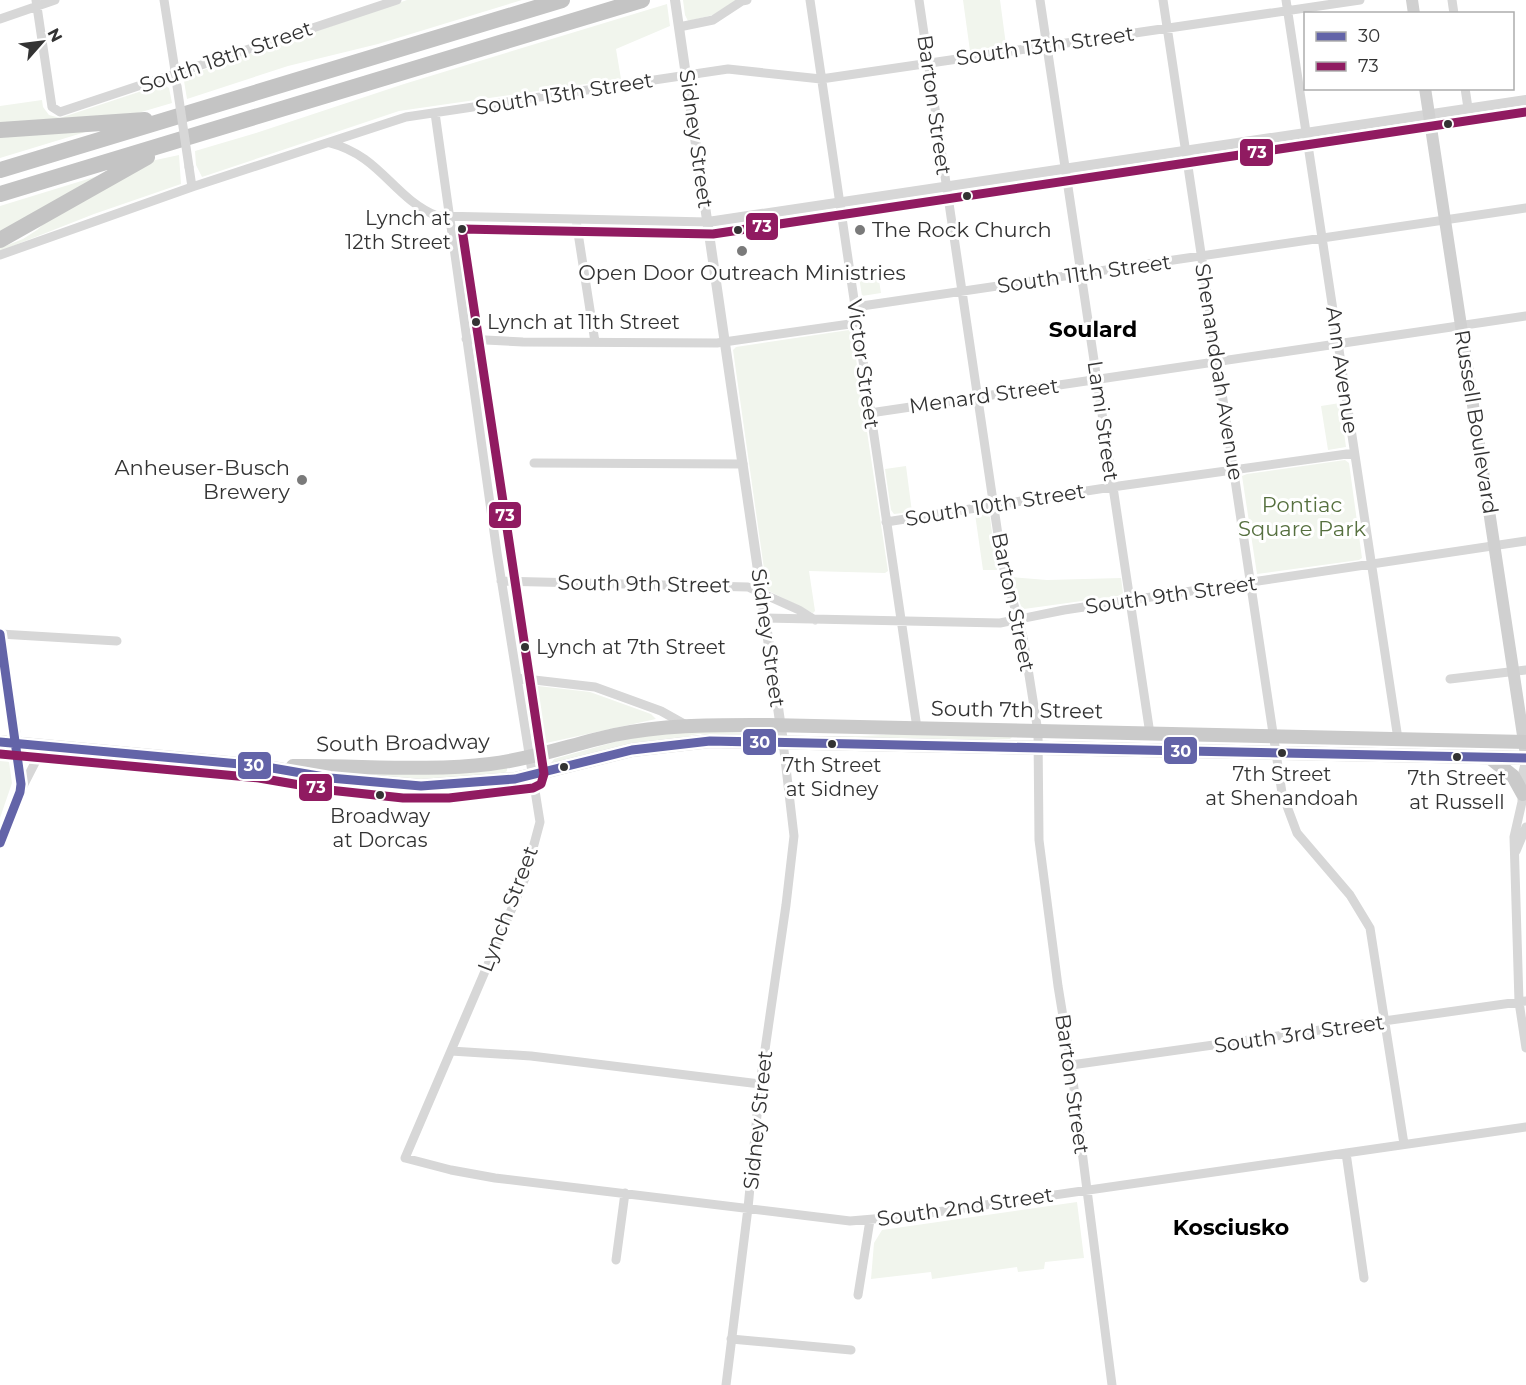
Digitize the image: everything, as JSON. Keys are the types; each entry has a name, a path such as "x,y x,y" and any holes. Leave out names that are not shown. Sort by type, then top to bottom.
{"highway":[{"path":"0,170 562,0"},
{"path":"0,194 642,0"},
{"path":"0,130 173,118"},
{"path":"0,240 174,142"}],"main road":[{"name":"Russell Boulevard","path":"1425,90 1494,546 1520,670 1526,751"},
{"path":"0,634 16,743"},
{"name":"South 7th Street","path":"686,726 1398,739 1526,751"},
{"name":"South Broadway","path":"261,766 448,767 490,764 529,757 615,735 686,726"},
{"name":"South 7th Street","path":"728,741 1488,757 1526,751"},
{"name":"South Broadway","path":"0,742 261,766 333,779 412,786 448,786 532,776 632,750 694,742 728,741"},
{"path":"1488,757 1513,776 1523,794"}],"street":[{"path":"0,19 37,3 55,0"},
{"path":"164,0 192,187"},
{"name":"South 18th Street","path":"37,3 52,107 56,111 65,111 397,0"},
{"name":"Sidney Street","path":"675,0 783,742 794,836 760,1084 748,1208 726,1385"},
{"name":"Victor Street","path":"810,0 917,729"},
{"name":"Barton Street","path":"919,0 1004,573 1023,637 1038,732 1039,840 1071,1065 1085,1189 1112,1385"},
{"name":"Lami Street","path":"1040,0 1150,734"},
{"name":"Shenandoah Avenue","path":"1163,0 1282,794 1297,833 1350,895 1370,928 1404,1144"},
{"name":"Ann Avenue","path":"1286,0 1398,739"},
{"name":"South 13th Street","path":"0,255 192,187 330,143 393,120 728,69 821,79 1360,0"},
{"path":"678,22 713,20 744,1"},
{"path":"1465,90 1468,108"},
{"path":"330,143 363,156 420,208 437,216 708,222 1526,100"},
{"name":"Lynch Street","path":"405,1158 525,878 540,822 501,581 435,113"},
{"name":"South 11th Street","path":"855,307 1526,208"},
{"path":"576,220 595,342"},
{"name":"Menard Street","path":"870,413 1526,316"},
{"path":"466,339 523,342 725,342 857,323"},
{"name":"South 10th Street","path":"886,522 1354,453"},
{"path":"534,463 742,464"},
{"name":"South 9th Street","path":"765,618 1000,623 1064,610 1526,541"},
{"name":"South 9th Street","path":"501,581 742,586 761,591 815,620"},
{"path":"0,634 117,640"},
{"path":"1450,679 1520,670"},
{"name":"South 7th Street","path":"516,678 595,687 653,708 686,726"},
{"path":"16,743 21,774 20,792"},
{"path":"0,843 20,792 44,745"},
{"name":"Russell Boulevard","path":"1526,751 1522,776 1521,809 1514,837 1514,879 1526,1048"},
{"name":"Russell Boulevard","path":"1515,854 1526,827"},
{"path":"1515,854 1526,854"},
{"name":"South 3rd Street","path":"1071,1065 1523,1001"},
{"path":"450,1051 535,1056 760,1084"},
{"name":"South 2nd Street","path":"405,1158 495,1178 850,1221 1526,1127"},
{"path":"1346,1153 1364,1278"},
{"path":"616,1260 625,1193"},
{"path":"858,1295 870,1220"},
{"path":"731,1339 851,1350"}],"green space":[{"path":"407,0 522,0 378,44 288,66 187,99 184,81 189,75"},
{"path":"683,0 736,0 713,15 688,21"},
{"path":"963,0 1000,0 1006,45 970,51"},
{"path":"667,4 670,26 616,49 621,79 399,111 202,177 196,165 195,151 404,84"},
{"path":"163,84 169,88 172,103 138,113 0,125 0,106 42,100 43,107 49,115 60,118"},
{"path":"102,127 0,158 0,136"},
{"path":"179,155 181,184 94,214 0,251 0,248 23,239 37,230 58,211 151,161"},
{"path":"114,171 0,236 0,206"},
{"path":"878,274 881,293 862,296 859,277"},
{"path":"849,330 852,332 888,571 885,573 809,571 815,611 813,613 767,590 733,350 736,347"},
{"path":"1340,403 1346,447 1328,450 1321,406"},
{"name":"Pontiac Square Park","path":"1345,460 1349,463 1362,558 1257,574 1242,476"},
{"path":"906,466 912,512 894,514 891,510 885,469"},
{"path":"983,513 990,517 997,570 983,570 975,514"},
{"path":"1011,577 1047,580 1121,578 1123,593 1118,596 1024,609"},
{"path":"531,687 590,692 651,714 656,719 537,745 528,693"},
{"path":"682,731 762,733 698,734 553,764 552,762 554,759 636,736"},
{"path":"899,734 1012,737 1010,739 947,741 803,736"},
{"path":"0,755 9,762 12,783 0,818"},
{"path":"507,768 504,773 423,781 355,777 356,770"},
{"path":"1077,1202 1084,1258 1045,1262 1044,1269 1018,1272 1017,1267 932,1279 931,1272 871,1279 874,1243 882,1230"}],"transit line":[{"name":"73","path":"0,754 259,778 329,790 403,798 449,798 533,788 541,784 544,774 462,229 713,234 1526,112"},
{"name":"30","path":"0,634 21,784 0,843"},
{"name":"30","path":"0,742 261,766 330,778 421,786 515,779 632,750 710,741 1526,758"}],"place":[{"name":"Lynch at 12th Street","path":"462,229"},
{"name":"The Rock Church","path":"860,230"},
{"name":"Open Door Outreach Ministries","path":"742,251"},
{"name":"Lynch at 11th Street","path":"476,322"},
{"name":"Anheuser-Busch Brewery","path":"302,480"},
{"name":"Lynch at 7th Street","path":"525,647"},
{"name":"7th Street at Sidney","path":"832,744"},
{"name":"7th Street at Shenandoah","path":"1282,753"},
{"name":"7th Street at Russell","path":"1457,757"},
{"name":"Broadway at Dorcas","path":"380,795"}],"district":[{"name":"Soulard","path":"1093,329"},
{"name":"Kosciusko","path":"1231,1227"}]}
